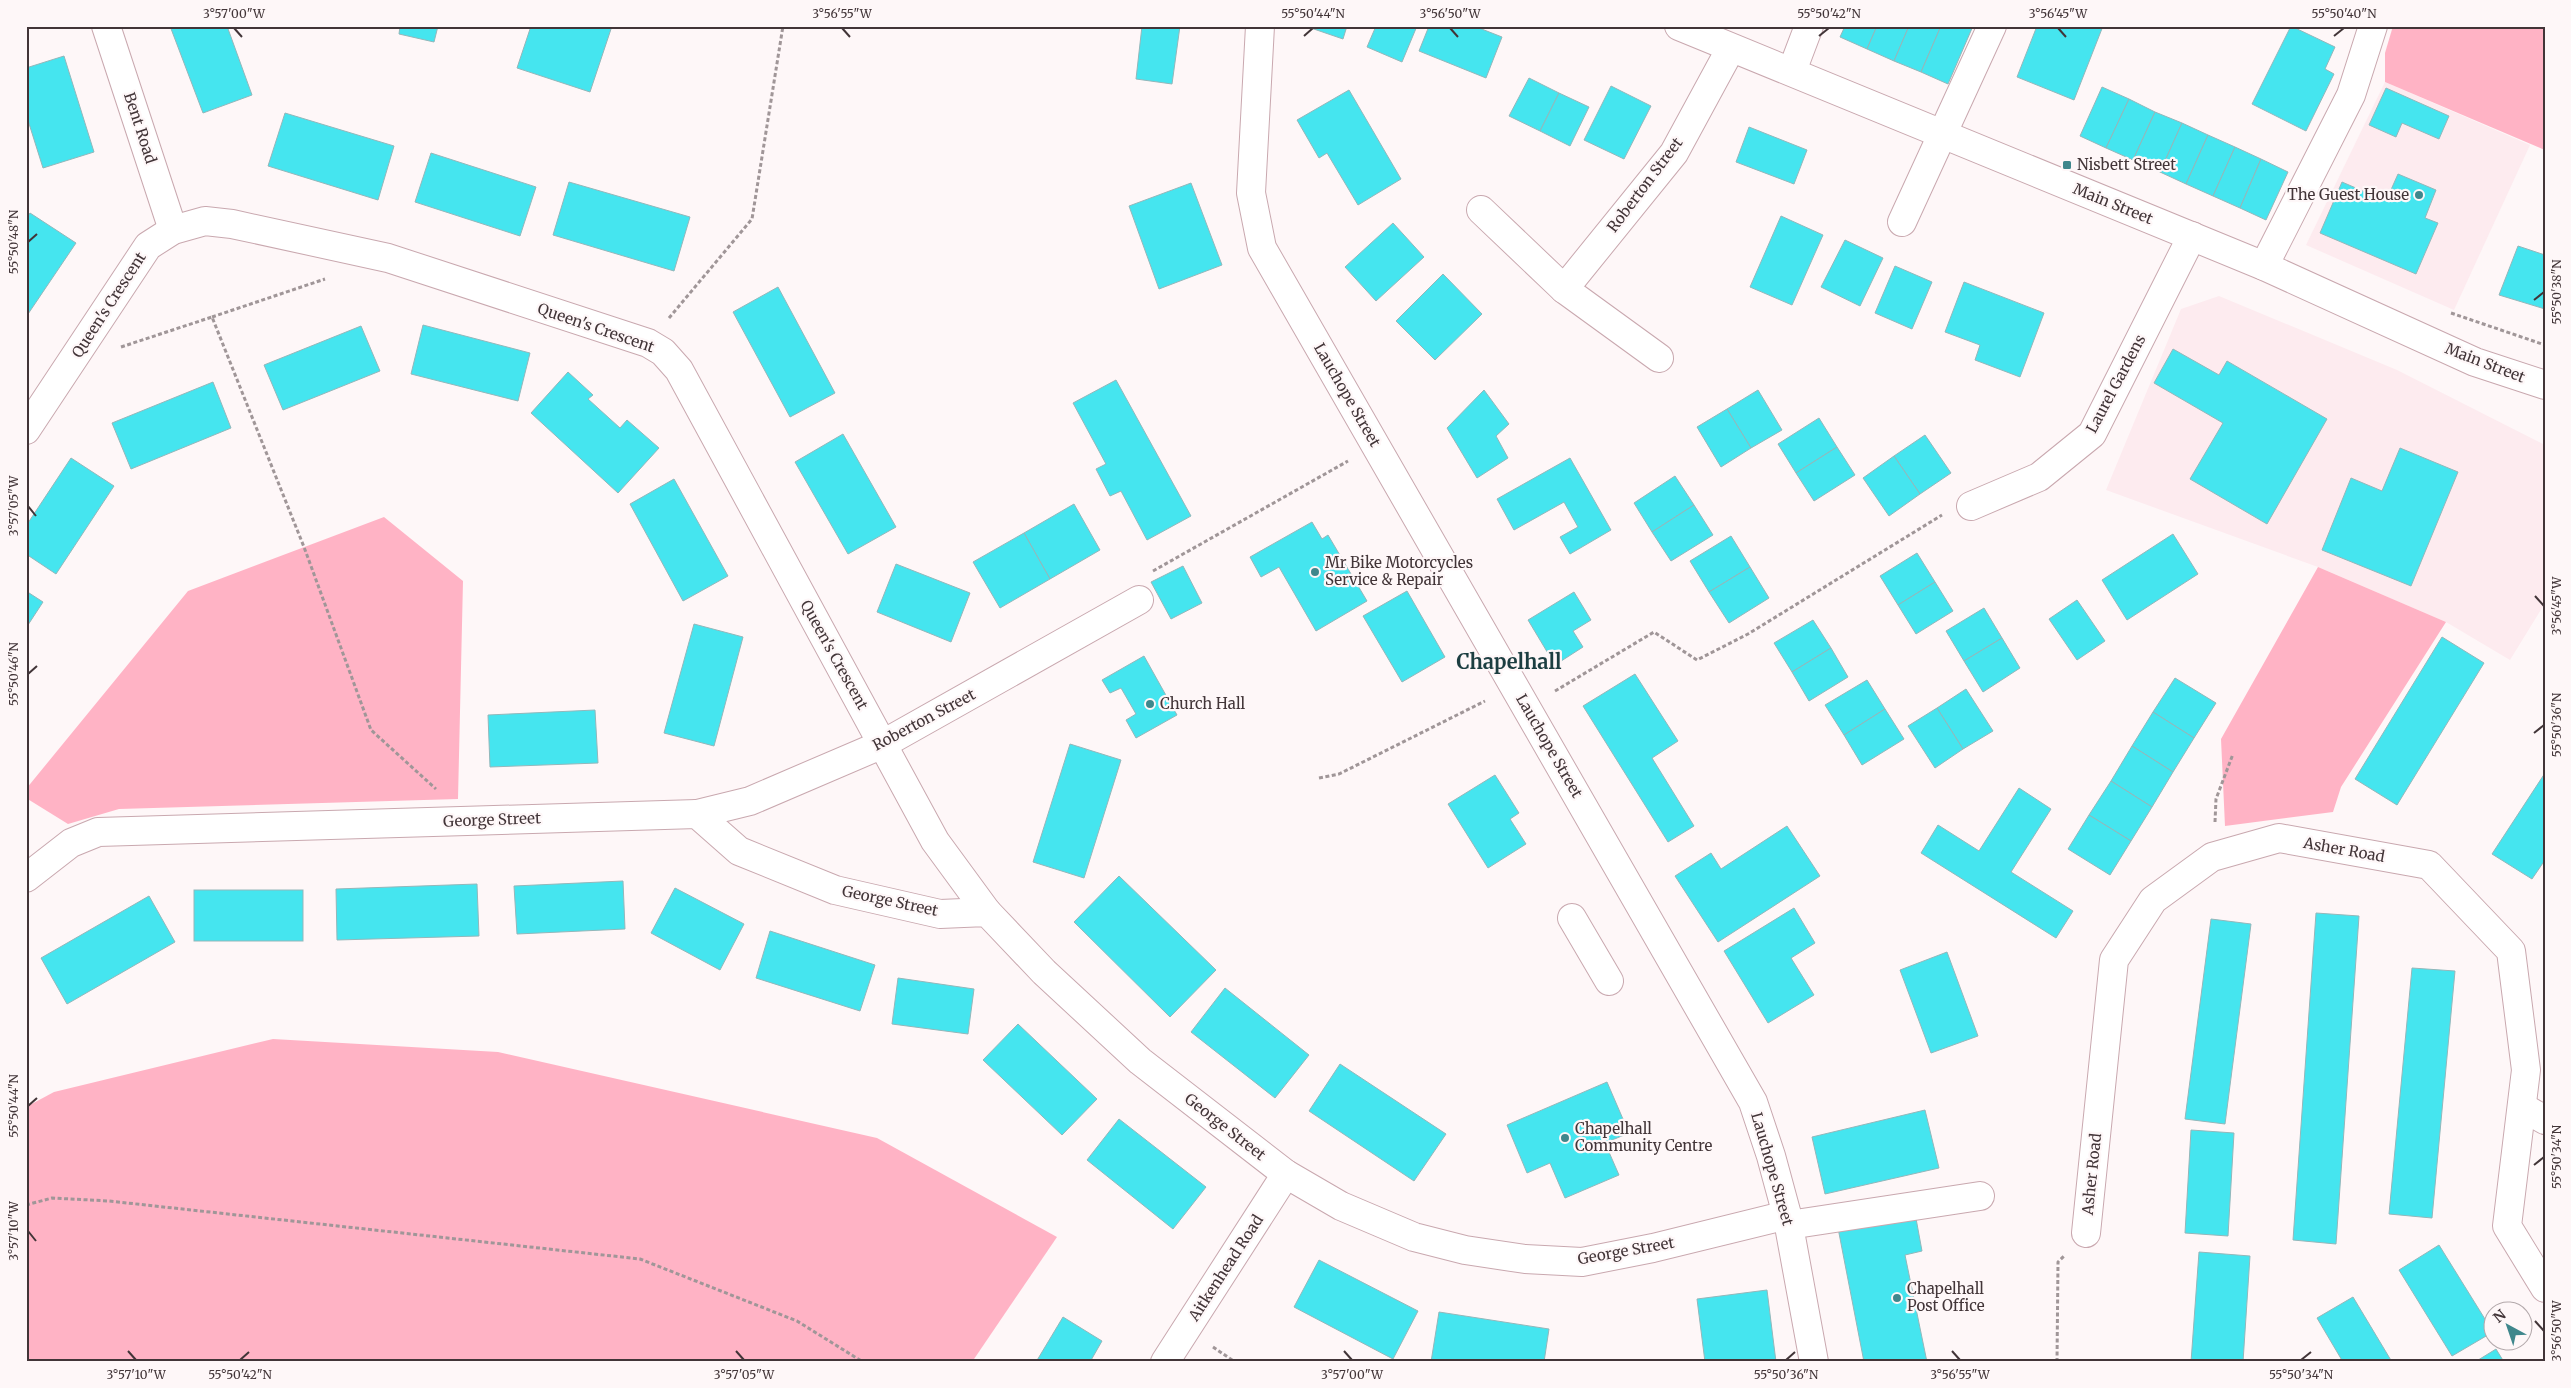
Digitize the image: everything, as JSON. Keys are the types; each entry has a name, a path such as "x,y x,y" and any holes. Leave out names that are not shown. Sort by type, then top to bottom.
{"street":[{"name":"Bent Road","path":"106,26 173,230"},
{"name":"Lauchope Street","path":"1260,26 1251,193 1262,248 1753,1102 1771,1156 1788,1220 1814,1362"},
{"name":"Main Street","path":"1679,26 2264,266 2475,362 2545,385"},
{"path":"1792,71 1809,26"},
{"path":"1902,222 1992,26"},
{"path":"2264,266 2352,95 2372,26"},
{"name":"Roberton Street","path":"1564,289 1674,153 1731,48"},
{"path":"1481,210 1564,289 1659,358"},
{"name":"Queen's Crescent","path":"26,430 148,246 173,230 205,221 232,224 388,258 648,343 663,352 679,370 935,841 988,912"},
{"name":"Laurel Gardens","path":"1971,506 2039,477 2092,434 2192,236"},
{"name":"Roberton Street","path":"697,814 750,801 883,744 1139,600"},
{"name":"George Street","path":"26,878 71,843 98,832 697,814 739,851 834,890 940,914 988,912 1044,972 1140,1061 1286,1174 1341,1206 1414,1237 1465,1250 1525,1259 1582,1262 1788,1220 1980,1196"},
{"name":"Asher Road","path":"2086,1233 2114,960 2153,900 2212,857 2279,838 2430,865 2511,951 2526,1070 2507,1226 2545,1288"},
{"path":"1572,918 1609,981"},
{"path":"2522,1107 2545,1120"},
{"name":"Aitkenhead Road","path":"1165,1362 1286,1174"}],"path":[{"path":"648,343 752,219 784,26"},
{"path":"118,348 332,277"},
{"path":"212,317 304,547 371,730 438,791 431,822"},
{"path":"1139,600 1134,582 1376,445"},
{"path":"1318,778 1339,774 1520,697 1654,632 1697,660 1748,634 1935,518 1971,506"},
{"path":"2212,857 2216,799 2233,754"},
{"path":"26,1204 52,1198 109,1201 640,1259 796,1321 864,1362"},
{"path":"2057,1362 2058,1262 2086,1233"}],"shaded area":[{"path":"2393,26 2545,26 2545,150 2385,82 2385,53"},
{"name":"The Guest House","path":"2385,82 2530,145 2454,310 2306,245"},
{"path":"2219,296 2397,370 2545,445 2545,603 2510,660 2446,622 2318,567 2106,490 2181,309"},
{"path":"384,517 463,581 458,799 119,809 68,824 26,798 26,789 188,591"},
{"path":"2318,567 2446,622 2341,787 2333,812 2225,826 2221,739"},
{"path":"273,1039 498,1052 877,1138 1057,1237 972,1362 26,1362 26,1107 54,1092"}],"building":[{"path":"170,26 227,26 252,95 203,113"},
{"path":"400,26 438,26 434,42 399,34"},
{"path":"531,26 612,26 590,92 517,68"},
{"path":"1142,26 1180,26 1172,84 1136,79"},
{"path":"1305,26 1347,26 1343,39"},
{"path":"1376,26 1417,26 1402,62 1367,47"},
{"path":"1429,26 1474,26 1502,37 1486,78 1419,51"},
{"path":"1845,26 1877,26 1867,49 1840,37"},
{"path":"1877,26 1909,26 1894,61 1867,49"},
{"path":"1909,26 1941,26 1921,72 1894,61"},
{"path":"1941,26 1973,26 1948,84 1921,72"},
{"path":"2037,26 2103,26 2074,100 2017,77"},
{"path":"2291,26 2335,47 2325,69 2334,74 2306,131 2252,104"},
{"path":"64,56 94,152 43,168 26,114 26,68"},
{"path":"1529,78 1559,93 1540,131 1509,116"},
{"path":"1611,86 1651,106 1624,159 1584,140"},
{"path":"2102,87 2129,99 2106,148 2080,136"},
{"path":"2386,88 2449,116 2439,139 2402,123 2396,137 2369,125"},
{"path":"1349,90 1401,179 1358,205 1327,153 1319,158 1297,120"},
{"path":"1559,93 1589,107 1570,146 1540,131"},
{"path":"2129,99 2155,112 2133,160 2106,148"},
{"path":"2155,112 2182,123 2160,172 2133,160"},
{"path":"285,113 394,146 378,200 268,166"},
{"path":"2182,123 2208,135 2186,184 2160,172"},
{"path":"1749,127 1807,150 1794,184 1736,162"},
{"path":"2208,135 2235,147 2213,196 2186,184"},
{"path":"2235,147 2261,159 2240,208 2213,196"},
{"path":"431,153 536,187 520,236 415,202"},
{"path":"2261,159 2288,172 2266,220 2240,208"},
{"path":"2398,174 2436,190 2425,218 2438,223 2416,274 2320,233 2342,182 2386,201"},
{"path":"569,182 690,217 674,271 553,235"},
{"path":"1191,183 1222,265 1159,289 1129,206"},
{"path":"30,213 76,243 26,317 26,219"},
{"path":"1781,216 1823,235 1792,305 1750,287"},
{"path":"1393,223 1424,257 1376,301 1345,267"},
{"path":"1845,240 1883,258 1860,306 1821,287"},
{"path":"2518,246 2545,255 2545,309 2499,295"},
{"path":"1895,266 1932,282 1912,329 1875,313"},
{"path":"1443,274 1482,314 1435,360 1396,321"},
{"path":"1964,282 2044,313 2020,377 1975,360 1980,345 1945,332"},
{"path":"778,287 835,393 790,417 733,312"},
{"path":"423,325 530,353 518,401 411,374"},
{"path":"361,326 380,371 283,410 264,365"},
{"path":"2173,349 2219,375 2227,361 2327,419 2267,524 2190,479 2223,423 2154,383"},
{"path":"568,372 593,395 588,399 620,428 627,420 659,448 618,493 531,413"},
{"path":"1116,380 1191,516 1147,540 1121,491 1110,496 1096,469 1106,464 1073,403"},
{"path":"213,382 231,428 131,469 112,423"},
{"path":"1484,390 1509,424 1496,436 1508,458 1477,478 1447,428"},
{"path":"1758,390 1782,430 1751,448 1727,409"},
{"path":"1727,409 1751,448 1721,467 1697,427"},
{"path":"1819,418 1837,447 1796,473 1778,444"},
{"path":"843,434 896,527 848,554 795,462"},
{"path":"1925,435 1951,473 1920,494 1894,456"},
{"path":"1837,447 1855,475 1814,501 1796,473"},
{"path":"2400,448 2458,472 2411,586 2322,550 2351,478 2382,491"},
{"path":"1894,456 1920,494 1889,516 1863,478"},
{"path":"71,458 114,486 56,574 26,554 26,526"},
{"path":"1570,458 1611,530 1570,554 1560,537 1578,527 1564,502 1514,530 1497,499"},
{"path":"1675,476 1694,505 1652,532 1634,503"},
{"path":"674,479 728,576 683,601 630,504"},
{"path":"1074,504 1100,550 1050,579 1024,533"},
{"path":"1694,505 1713,535 1671,561 1652,532"},
{"name":"Mr Bike Motorcycles Service & Repair","path":"1312,522 1322,539 1328,535 1367,601 1316,631 1279,567 1261,577 1250,557"},
{"path":"1024,533 1050,579 1000,608 973,562"},
{"path":"2173,534 2198,574 2127,620 2102,580"},
{"path":"1731,536 1750,567 1709,592 1690,561"},
{"path":"1917,553 1935,582 1898,605 1880,576"},
{"path":"896,564 970,593 951,642 877,612"},
{"path":"1183,566 1202,603 1171,619 1151,582"},
{"path":"1750,567 1769,598 1729,623 1709,592"},
{"path":"1935,582 1953,611 1916,634 1898,605"},
{"path":"26,591 43,602 26,628"},
{"path":"1407,591 1445,657 1402,682 1363,616"},
{"path":"1574,592 1591,620 1573,631 1583,647 1555,665 1528,620"},
{"path":"2077,600 2105,641 2077,660 2049,619"},
{"path":"1984,608 2002,638 1964,661 1946,631"},
{"path":"1813,620 1831,648 1792,672 1774,643"},
{"path":"694,624 743,637 714,746 664,733"},
{"path":"2442,637 2484,663 2397,805 2355,779"},
{"path":"2002,638 2020,668 1983,692 1964,661"},
{"path":"1831,648 1848,677 1809,701 1792,672"},
{"name":"Church Hall","path":"1144,656 1177,715 1136,738 1126,720 1136,714 1121,688 1110,693 1102,680"},
{"path":"1635,674 1678,741 1652,758 1694,826 1668,842 1583,706"},
{"path":"2175,678 2216,703 2194,738 2153,712"},
{"path":"1867,680 1885,709 1844,735 1825,705"},
{"path":"1966,689 1993,731 1963,749 1937,708"},
{"path":"1937,708 1963,749 1935,768 1908,726"},
{"path":"1885,709 1904,739 1862,765 1844,735"},
{"path":"595,710 598,763 490,767 488,715"},
{"path":"2153,712 2194,738 2173,772 2132,746"},
{"path":"1070,744 1121,760 1084,878 1033,862"},
{"path":"2132,746 2173,772 2152,807 2111,781"},
{"path":"2545,773 2545,860 2532,879 2492,854"},
{"path":"1495,775 1519,813 1510,819 1526,844 1488,868 1448,804"},
{"path":"2111,781 2152,807 2131,841 2089,815"},
{"path":"2019,788 2051,809 2011,872 2073,911 2056,938 1921,853 1938,825 1979,851"},
{"path":"2089,815 2131,841 2110,875 2068,849"},
{"path":"1787,826 1820,876 1718,942 1675,876 1711,853 1721,869"},
{"path":"1119,876 1216,970 1170,1017 1074,922"},
{"path":"623,881 625,929 517,934 514,886"},
{"path":"477,884 479,936 337,940 336,889"},
{"path":"675,888 744,924 720,970 651,933"},
{"path":"194,890 303,890 303,941 194,941"},
{"path":"149,896 175,942 67,1004 41,958"},
{"path":"1794,908 1815,943 1791,958 1814,995 1768,1023 1724,951"},
{"path":"2316,913 2359,916 2336,1244 2293,1240"},
{"path":"2211,919 2251,924 2225,1124 2185,1119"},
{"path":"770,931 875,965 860,1011 756,978"},
{"path":"1947,952 1978,1036 1931,1053 1900,970"},
{"path":"2412,968 2455,971 2432,1218 2389,1214"},
{"path":"898,978 974,989 968,1034 892,1024"},
{"path":"1225,988 1309,1055 1275,1098 1191,1032"},
{"path":"1018,1024 1097,1099 1062,1135 983,1060"},
{"path":"1340,1064 1446,1134 1414,1181 1309,1111"},
{"name":"Chapelhall Community Centre","path":"1607,1082 1629,1133 1605,1143 1619,1175 1565,1198 1550,1163 1527,1173 1507,1125"},
{"path":"1925,1110 1939,1168 1825,1194 1812,1137"},
{"path":"1119,1119 1206,1187 1173,1229 1087,1160"},
{"path":"2191,1130 2234,1133 2228,1236 2185,1233"},
{"path":"1915,1213 1922,1251 1905,1255 1927,1362 1864,1362 1838,1228"},
{"path":"2439,1245 2484,1318 2484,1337 2452,1356 2399,1270"},
{"path":"2199,1252 2250,1256 2243,1362 2191,1362"},
{"path":"1319,1260 1418,1311 1393,1359 1294,1307"},
{"path":"1767,1290 1776,1362 1705,1362 1697,1299"},
{"path":"2353,1297 2392,1362 2343,1362 2317,1318"},
{"path":"1439,1312 1549,1329 1544,1362 1431,1362"},
{"path":"1063,1317 1102,1341 1090,1362 1036,1362"},
{"path":"2497,1350 2504,1362 2475,1362"}],"place":[{"name":"Nisbett Street","path":"2067,165"},
{"name":"The Guest House","path":"2419,195"},
{"name":"Mr Bike Motorcycles Service & Repair","path":"1315,572"},
{"name":"Church Hall","path":"1150,704"},
{"name":"Chapelhall Community Centre","path":"1565,1138"},
{"name":"Chapelhall Post Office","path":"1897,1298"}],"district":[{"name":"Chapelhall","path":"1509,662"}]}
